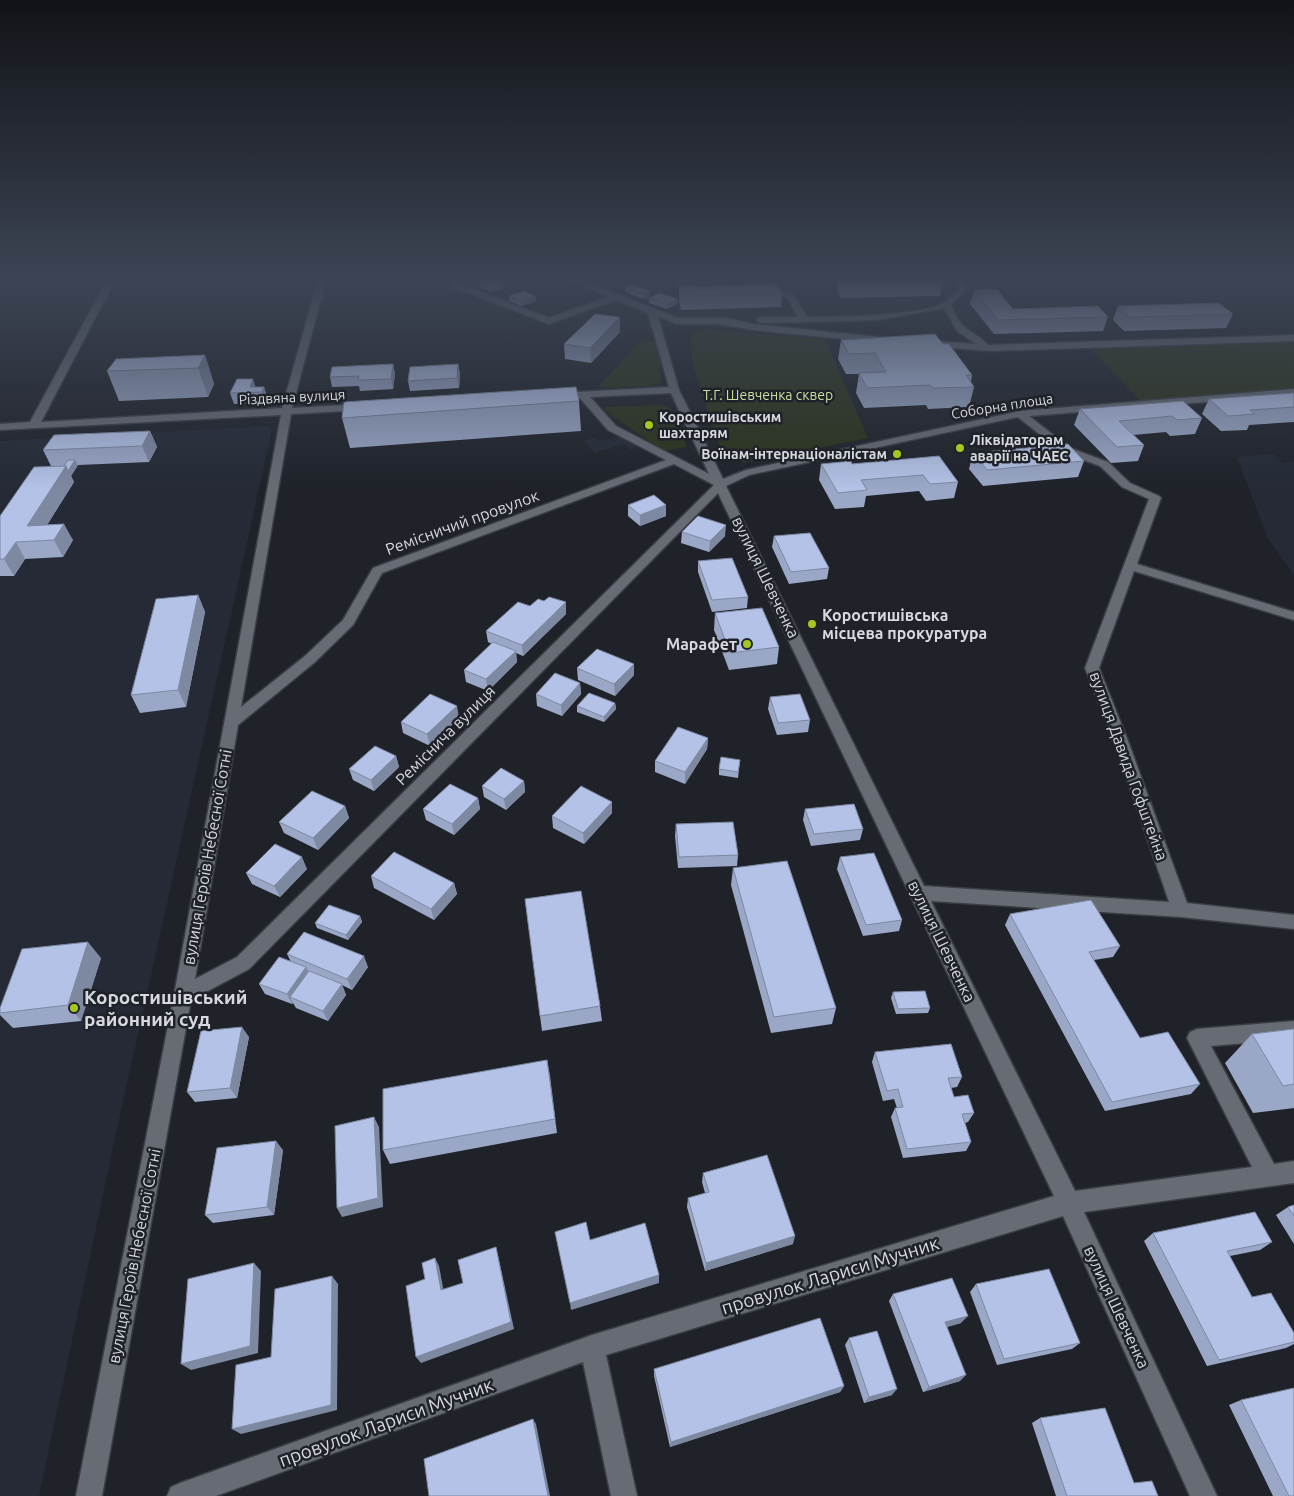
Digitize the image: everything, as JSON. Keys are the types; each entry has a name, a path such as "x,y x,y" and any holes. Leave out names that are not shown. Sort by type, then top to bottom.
{"street":[{"path":"34,425 74,350"},
{"name":"вулиця Героїв Небесної Сотні","path":"89,1496 183,995 286,412 303,350"},
{"name":"вулиця Шевченка","path":"663,350 674,390 1069,1203 1204,1496"},
{"path":"553,396 674,390"},
{"name":"Соборна площа","path":"721,484 756,471 896,439 1020,414 1294,392"},
{"path":"583,395 612,428 721,484"},
{"name":"Різдвяна вулиця","path":"0,427 375,407"},
{"name":"вулиця Давида Гофштейна","path":"1020,414 1066,450 1104,464 1126,485 1155,498 1092,668 1121,741 1182,910"},
{"name":"Ремісничий провулок","path":"231,723 310,659 348,622 377,571 673,461"},
{"name":"Реміснича вулиця","path":"183,995 243,963 721,484"},
{"path":"1130,566 1294,616"},
{"path":"919,893 1182,910 1294,922"},
{"path":"1268,1176 1198,1038 1294,1030"},
{"name":"провулок Лариси Мучник","path":"180,1496 592,1347 1069,1203 1294,1172"},
{"path":"592,1347 624,1496"}],"shaded area":[{"path":"269,426 272,430 120,1115 39,1496 0,1496 0,441"},
{"path":"595,437 598,441 622,437 637,446 631,450 623,444 595,453 584,441"},
{"path":"1273,454 1283,463 1294,462 1294,575 1267,537 1237,457"}],"green space":[{"path":"632,350 659,350 661,382 652,386 600,388 599,386"},
{"name":"Т.Г. Шевченка сквер","path":"692,350 830,350 868,438 744,463 722,454 692,362"},
{"path":"1092,350 1294,350 1294,390 1142,402"},
{"path":"664,405 671,409 687,447 663,451 604,410 605,407"}],"building":[{"path":"847,350 953,350 972,375 966,375 974,387 933,388 930,385 867,388 859,373 886,372 875,353 849,354"},
{"path":"205,355 198,368 107,371 116,359"},
{"path":"393,364 391,379 358,380 359,376 330,377 332,367"},
{"path":"458,364 457,378 408,381 410,367"},
{"path":"237,379 253,379 250,387 264,387 262,392 230,393"},
{"path":"576,387 579,401 342,418 344,402"},
{"path":"1294,393 1294,407 1250,410 1255,414 1228,416 1209,399"},
{"path":"1183,401 1202,418 1177,420 1172,416 1119,421 1144,445 1117,447 1080,409"},
{"path":"150,431 142,446 43,450 54,435"},
{"path":"1068,444 1084,461 987,470 973,453"},
{"path":"939,456 958,482 930,484 923,475 861,480 867,490 838,493 821,464 851,461 852,464"},
{"path":"68,460 75,460 68,471 66,466 64,466"},
{"path":"66,466 27,526 64,524 54,540 16,542 4,559 0,559 0,516 34,467"},
{"path":"654,495 666,505 640,515 628,505"},
{"path":"698,516 726,525 710,541 682,532"},
{"path":"810,533 829,568 791,572 774,536"},
{"path":"732,558 748,597 712,600 698,561"},
{"path":"198,595 178,690 131,695 156,599"},
{"path":"549,597 566,602 522,645 486,631 518,602 530,606 538,599 544,601"},
{"path":"762,608 779,647 730,653 715,613"},
{"path":"493,642 516,651 486,679 464,670"},
{"path":"597,649 634,664 614,684 577,668"},
{"path":"555,673 580,683 561,705 536,694"},
{"path":"589,693 615,703 604,717 577,706"},
{"path":"430,694 457,706 427,734 401,722"},
{"path":"800,694 810,720 778,723 770,697"},
{"path":"678,727 708,738 685,772 655,761"},
{"path":"375,746 396,756 371,780 349,769"},
{"path":"721,757 740,760 738,772 719,769"},
{"path":"501,768 524,781 504,799 482,786"},
{"path":"450,784 478,798 452,824 423,809"},
{"path":"581,786 612,802 583,833 552,816"},
{"path":"312,791 345,806 313,838 279,822"},
{"path":"854,804 863,829 814,834 805,809"},
{"path":"733,822 738,855 679,857 676,824"},
{"path":"275,844 302,857 274,886 246,873"},
{"path":"394,852 454,883 431,909 371,876"},
{"path":"874,853 902,920 866,925 840,857"},
{"path":"787,861 836,1008 774,1017 733,868"},
{"path":"581,891 600,1006 540,1016 525,899"},
{"path":"1091,900 1120,946 1089,952 1140,1038 1168,1032 1200,1084 1112,1102 1010,914"},
{"path":"329,905 360,916 346,935 315,923"},
{"path":"304,932 364,956 347,979 287,954"},
{"path":"88,942 68,1005 0,1013 0,1008 22,949"},
{"path":"279,957 306,967 287,994 259,984"},
{"path":"309,971 342,984 323,1011 290,997"},
{"path":"925,991 930,1008 898,1009 893,992"},
{"path":"242,1027 230,1088 187,1092 201,1031"},
{"path":"1294,1029 1294,1084 1283,1086 1252,1034"},
{"path":"951,1044 962,1077 948,1078 954,1097 968,1095 974,1113 962,1114 971,1142 907,1149 895,1108 903,1107 898,1089 887,1091 875,1052"},
{"path":"547,1060 555,1119 383,1150 383,1089"},
{"path":"374,1117 378,1198 337,1208 335,1126"},
{"path":"276,1141 267,1207 205,1215 217,1148"},
{"path":"767,1155 795,1236 706,1263 688,1198 709,1192 703,1173"},
{"path":"1294,1205 1294,1216 1288,1207"},
{"path":"1255,1212 1272,1242 1227,1251 1252,1297 1271,1293 1294,1333 1294,1342 1219,1360 1153,1233"},
{"path":"586,1222 590,1240 645,1223 659,1275 570,1303 555,1232"},
{"path":"496,1247 511,1322 416,1357 406,1286 425,1279 422,1263 435,1258 441,1290 463,1283 458,1260"},
{"path":"254,1263 250,1346 181,1364 188,1279"},
{"path":"1049,1269 1080,1343 1004,1359 976,1284"},
{"path":"332,1276 331,1405 232,1429 236,1365 271,1357 275,1289"},
{"path":"952,1278 968,1316 945,1322 966,1375 929,1387 893,1294"},
{"path":"820,1318 844,1386 671,1442 654,1369"},
{"path":"877,1331 897,1389 869,1397 849,1338"},
{"path":"1294,1388 1294,1496 1289,1496 1241,1400"},
{"path":"1105,1408 1134,1483 1152,1481 1158,1496 1067,1496 1040,1418"},
{"path":"533,1419 548,1496 429,1496 424,1459"}],"place":[{"name":"Коростишівським шахтарям","path":"649,425"},
{"name":"Ліквідаторам аварії на ЧАЕС","path":"960,448"},
{"name":"Воїнам-інтернаціоналістам","path":"897,454"},
{"name":"Коростишівська місцева прокуратура","path":"812,624"},
{"name":"Марафет","path":"747,644"},
{"name":"Коростишівський районний суд","path":"74,1008"}]}
